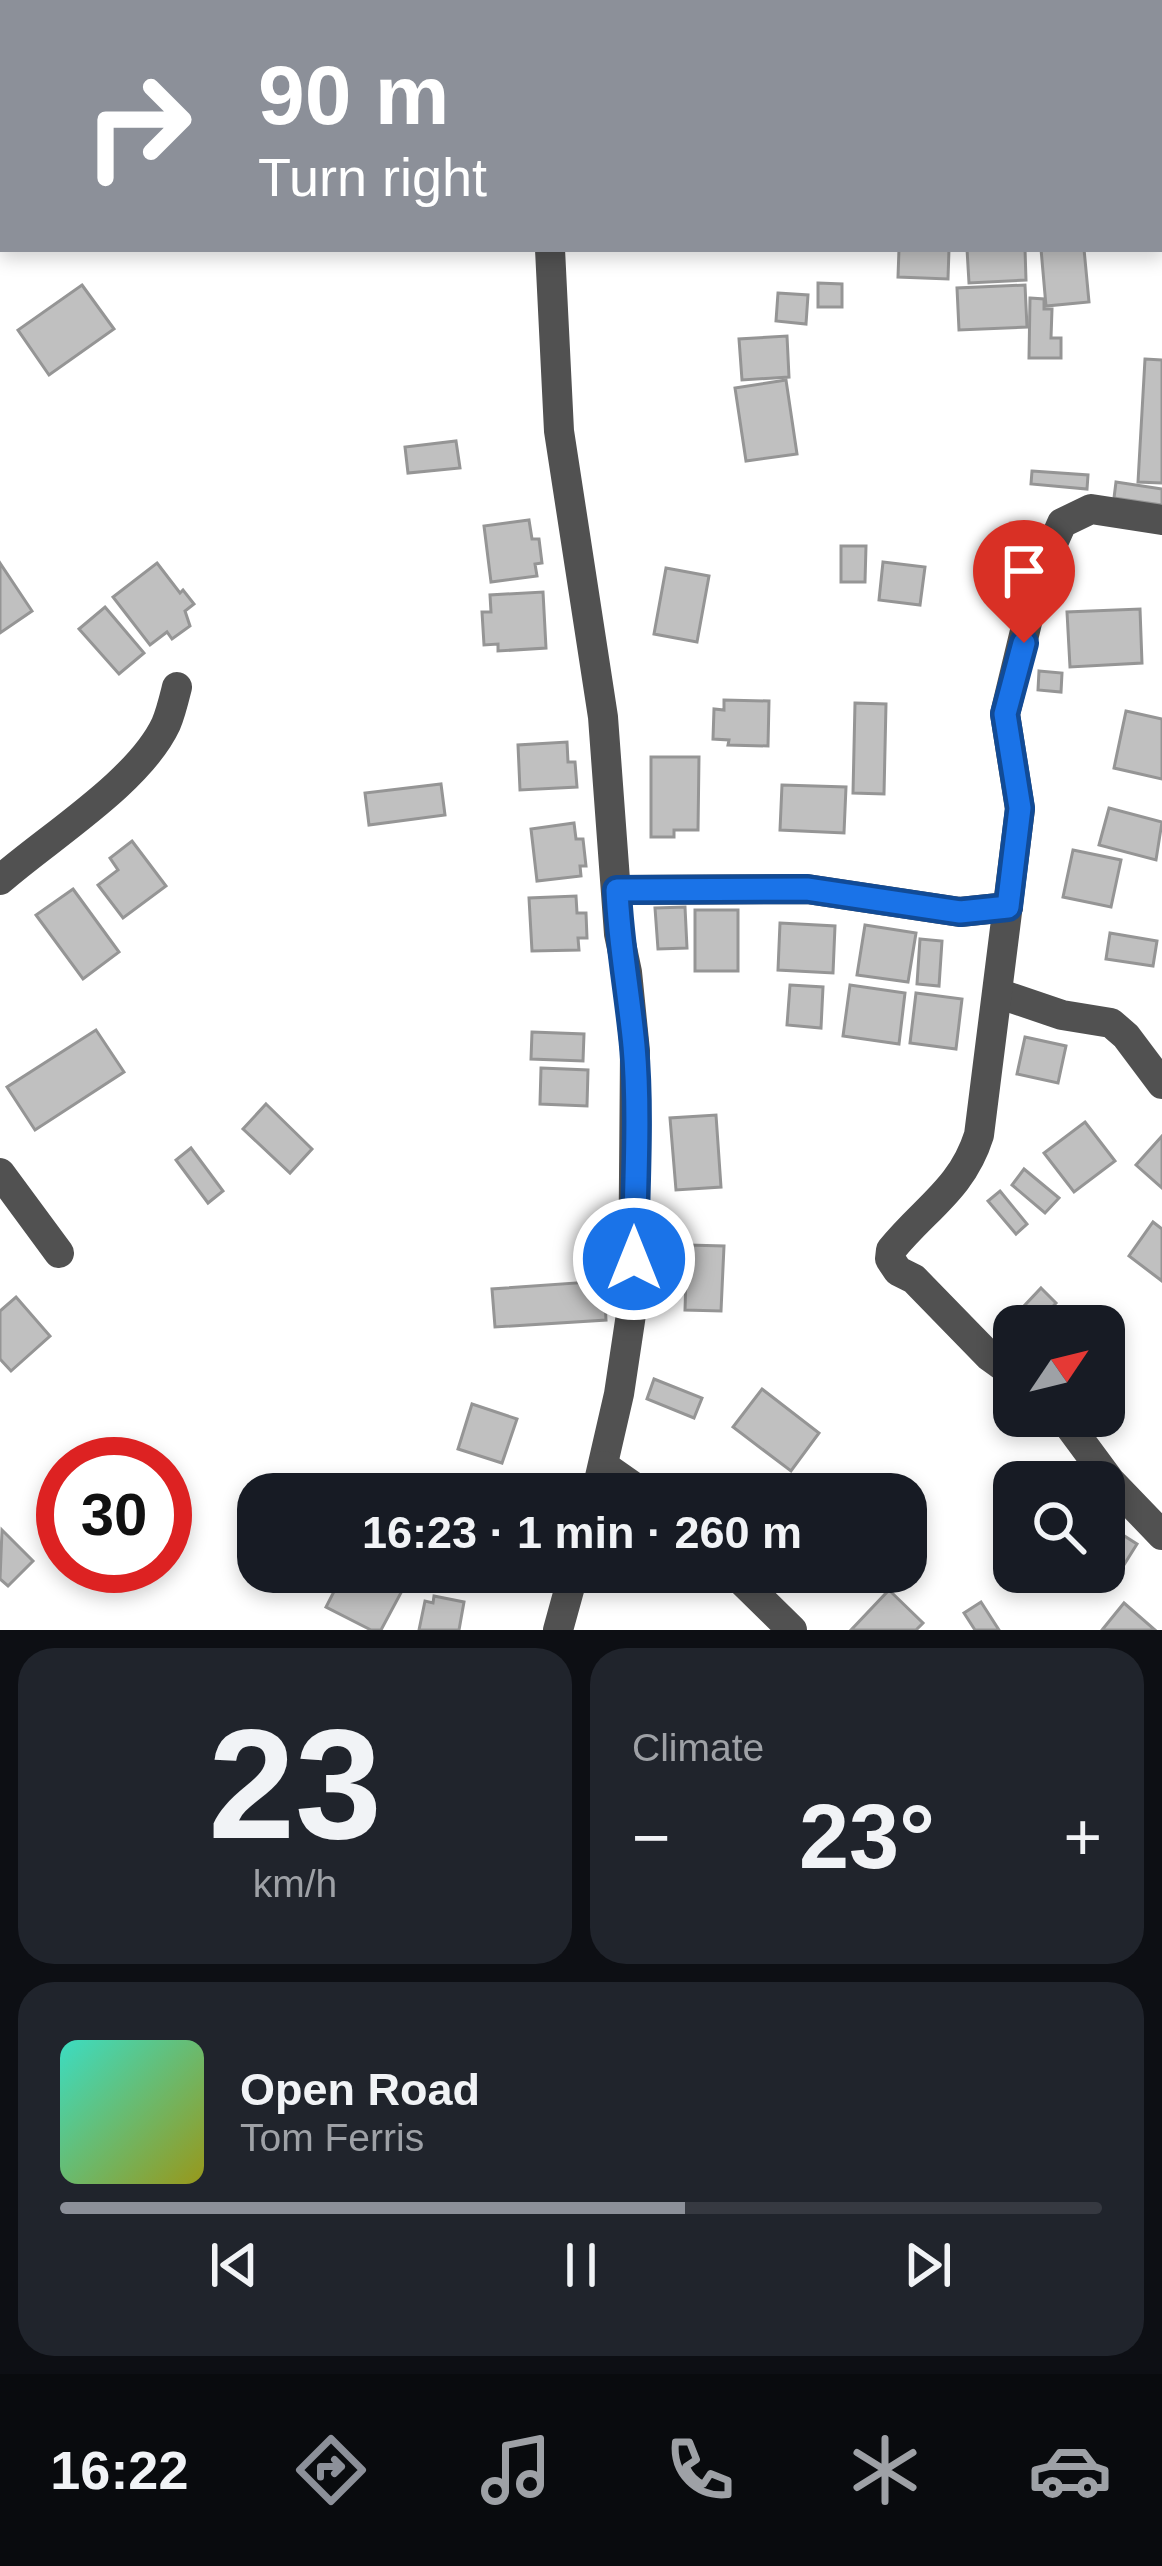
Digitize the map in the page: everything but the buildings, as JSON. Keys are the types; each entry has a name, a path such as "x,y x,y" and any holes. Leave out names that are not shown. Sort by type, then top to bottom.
{"street":[{"path":"550,252 559,431 603,717 619,934 634,1051 633,1301 601,1473"},
{"path":"993,1359 890,1259 900,1238 957,1183 979,1135 1020,808 1005,714 1038,577 1062,524 1091,509 1162,520"},
{"path":"0,880 79,818 144,757 166,724 177,687"},
{"path":"617,890 807,889 960,912 1008,907"},
{"path":"1000,994 1062,1015 1111,1023 1162,1084"},
{"path":"0,1173 59,1253"},
{"path":"1078,1437 1110,1481 1162,1535"},
{"path":"558,1630 568,1593"},
{"path":"754,1593 792,1630"}],"route":[{"path":"634,1259 634,1051 617,890 807,889 960,912 1008,907 1020,808 1005,714 1024,643"}]}
